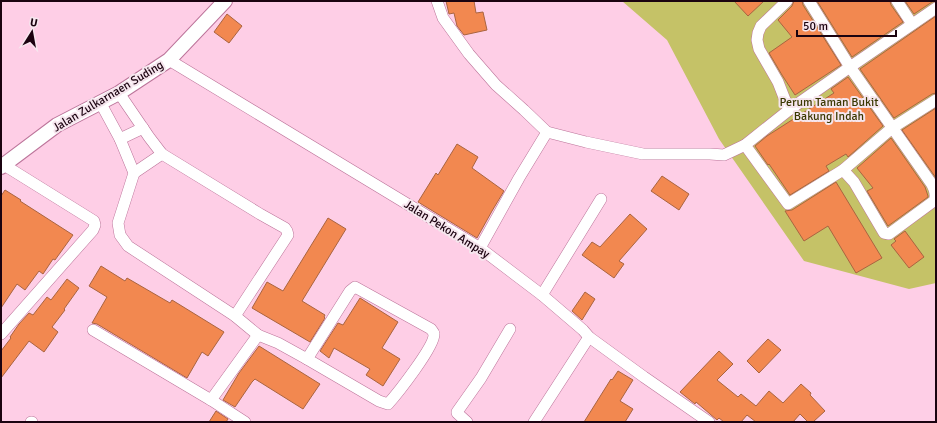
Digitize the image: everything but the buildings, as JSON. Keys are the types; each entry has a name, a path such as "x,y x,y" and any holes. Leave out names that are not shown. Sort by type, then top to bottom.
{"street":[{"name":"Jalan Zulkarnaen Suding","path":"3,166 57,125 119,93 169,60 225,1"},
{"path":"437,1 443,18 468,54 496,85 547,132 643,154 724,155 745,145 789,110 936,8"},
{"path":"787,1 761,26 757,40 759,49 778,82 789,110"},
{"path":"810,1 850,67 934,188 935,198 934,201 887,234 884,233 854,182 842,170"},
{"path":"897,1 912,24"},
{"name":"Jalan Pekon Ampay","path":"169,60 480,248 542,295 583,330 589,337 709,422"},
{"path":"119,93 162,154 285,228 287,231 288,235 235,316"},
{"path":"745,145 788,204 842,170 892,128 936,100"},
{"path":"100,102 120,139 134,173"},
{"path":"120,139 143,128"},
{"path":"480,248 519,178 547,132"},
{"path":"162,154 134,173 118,223 120,235 128,246 235,316 258,335 278,343 379,401 388,404 422,361 433,340 434,333 431,329 355,287 350,291 307,359"},
{"path":"1,334 93,230 95,224 94,221 3,166"},
{"path":"542,295 601,199"},
{"path":"467,422 456,413 481,378 510,328"},
{"path":"94,330 245,422"},
{"path":"211,400 258,335"},
{"path":"534,422 589,337"}],"green space":[{"name":"Perum Taman Bukit Bakung Indah","path":"622,1 936,1 936,283 909,289 804,261 719,139 667,40"}]}
